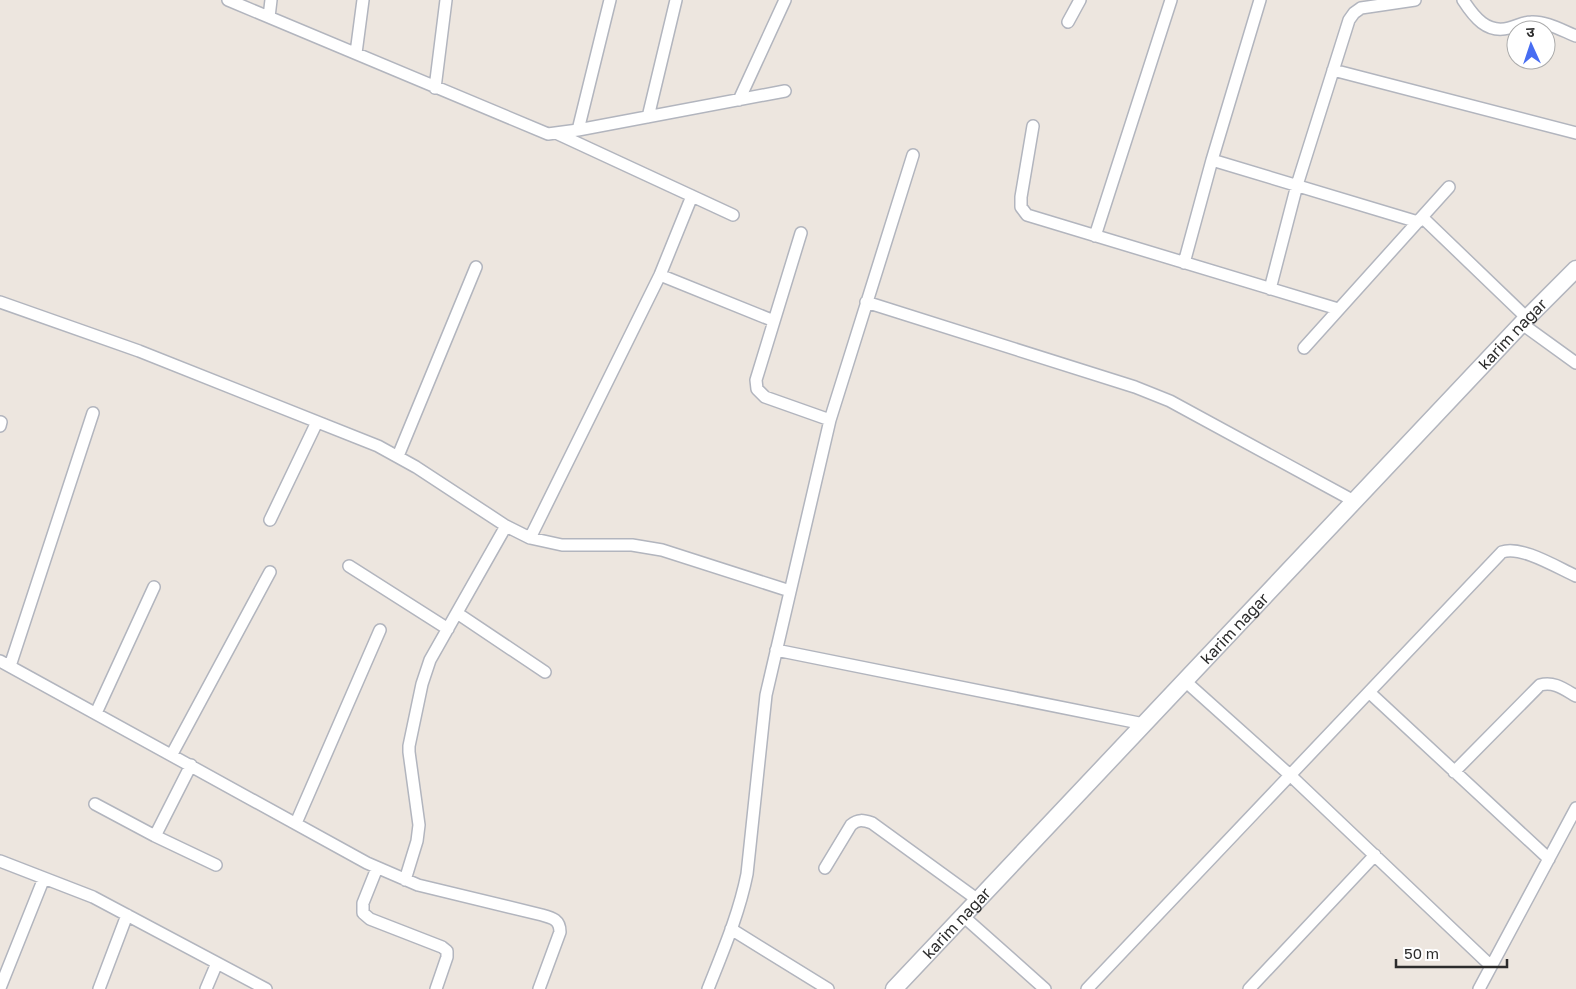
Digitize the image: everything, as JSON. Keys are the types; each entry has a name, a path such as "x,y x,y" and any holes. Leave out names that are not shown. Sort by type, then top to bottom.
{"street":[{"path":"228,0 542,132 558,134 733,215"},
{"path":"269,17 271,0"},
{"path":"356,53 363,0"},
{"path":"435,88 446,0"},
{"path":"578,130 610,0"},
{"path":"648,117 676,0"},
{"path":"739,100 786,0"},
{"path":"1068,22 1080,0"},
{"path":"1095,236 1171,0"},
{"path":"1184,263 1212,160 1260,0"},
{"path":"1353,0 1370,7"},
{"path":"1270,289 1297,185 1349,20 1361,8 1415,0"},
{"path":"1463,0 1479,21 1488,27 1499,30 1533,21 1541,22 1576,36"},
{"path":"1333,70 1576,133"},
{"path":"558,134 785,91"},
{"path":"1033,126 1021,197 1021,207 1027,215 1338,309"},
{"path":"708,989 731,930 748,874 763,712 830,420 913,155"},
{"path":"1212,160 1420,219 1524,321 1576,363"},
{"path":"1304,348 1449,187"},
{"path":"530,538 660,275 692,196"},
{"path":"801,233 756,380 757,389 765,397 830,420"},
{"path":"398,456 476,267"},
{"name":"karim nagar","path":"894,989 1524,321 1576,269"},
{"path":"660,275 774,321"},
{"path":"0,302 139,351 398,456 506,526 530,538 562,545 647,546 790,591"},
{"path":"866,302 1135,387 1170,401 1354,501"},
{"path":"93,413 5,664 377,868 432,889 542,915 557,921 560,926 560,932 539,989"},
{"path":"270,520 317,422"},
{"path":"405,880 417,841 419,824 409,746 427,668 506,526"},
{"path":"1087,989 1502,552 1509,550 1524,553 1576,576"},
{"path":"349,566 448,628"},
{"path":"172,754 270,572"},
{"path":"96,713 154,587"},
{"path":"457,613 545,672"},
{"path":"296,824 380,630"},
{"path":"776,650 1144,724"},
{"path":"1185,680 1291,776 1491,966"},
{"path":"1454,772 1540,685 1547,683 1555,684 1576,696"},
{"path":"1370,693 1549,859"},
{"path":"155,836 191,765"},
{"path":"95,804 155,836 216,865"},
{"path":"1479,989 1576,808"},
{"path":"825,868 851,825 856,821 864,820 872,822 978,900"},
{"path":"1249,989 1374,855"},
{"path":"0,861 93,897 266,989"},
{"path":"377,868 363,903 363,913 370,919 442,947 447,951 447,957 436,989"},
{"path":"0,988 44,878"},
{"path":"99,989 127,915"},
{"path":"963,916 1043,988"},
{"path":"731,930 828,989"},
{"path":"206,989 217,963"}]}
